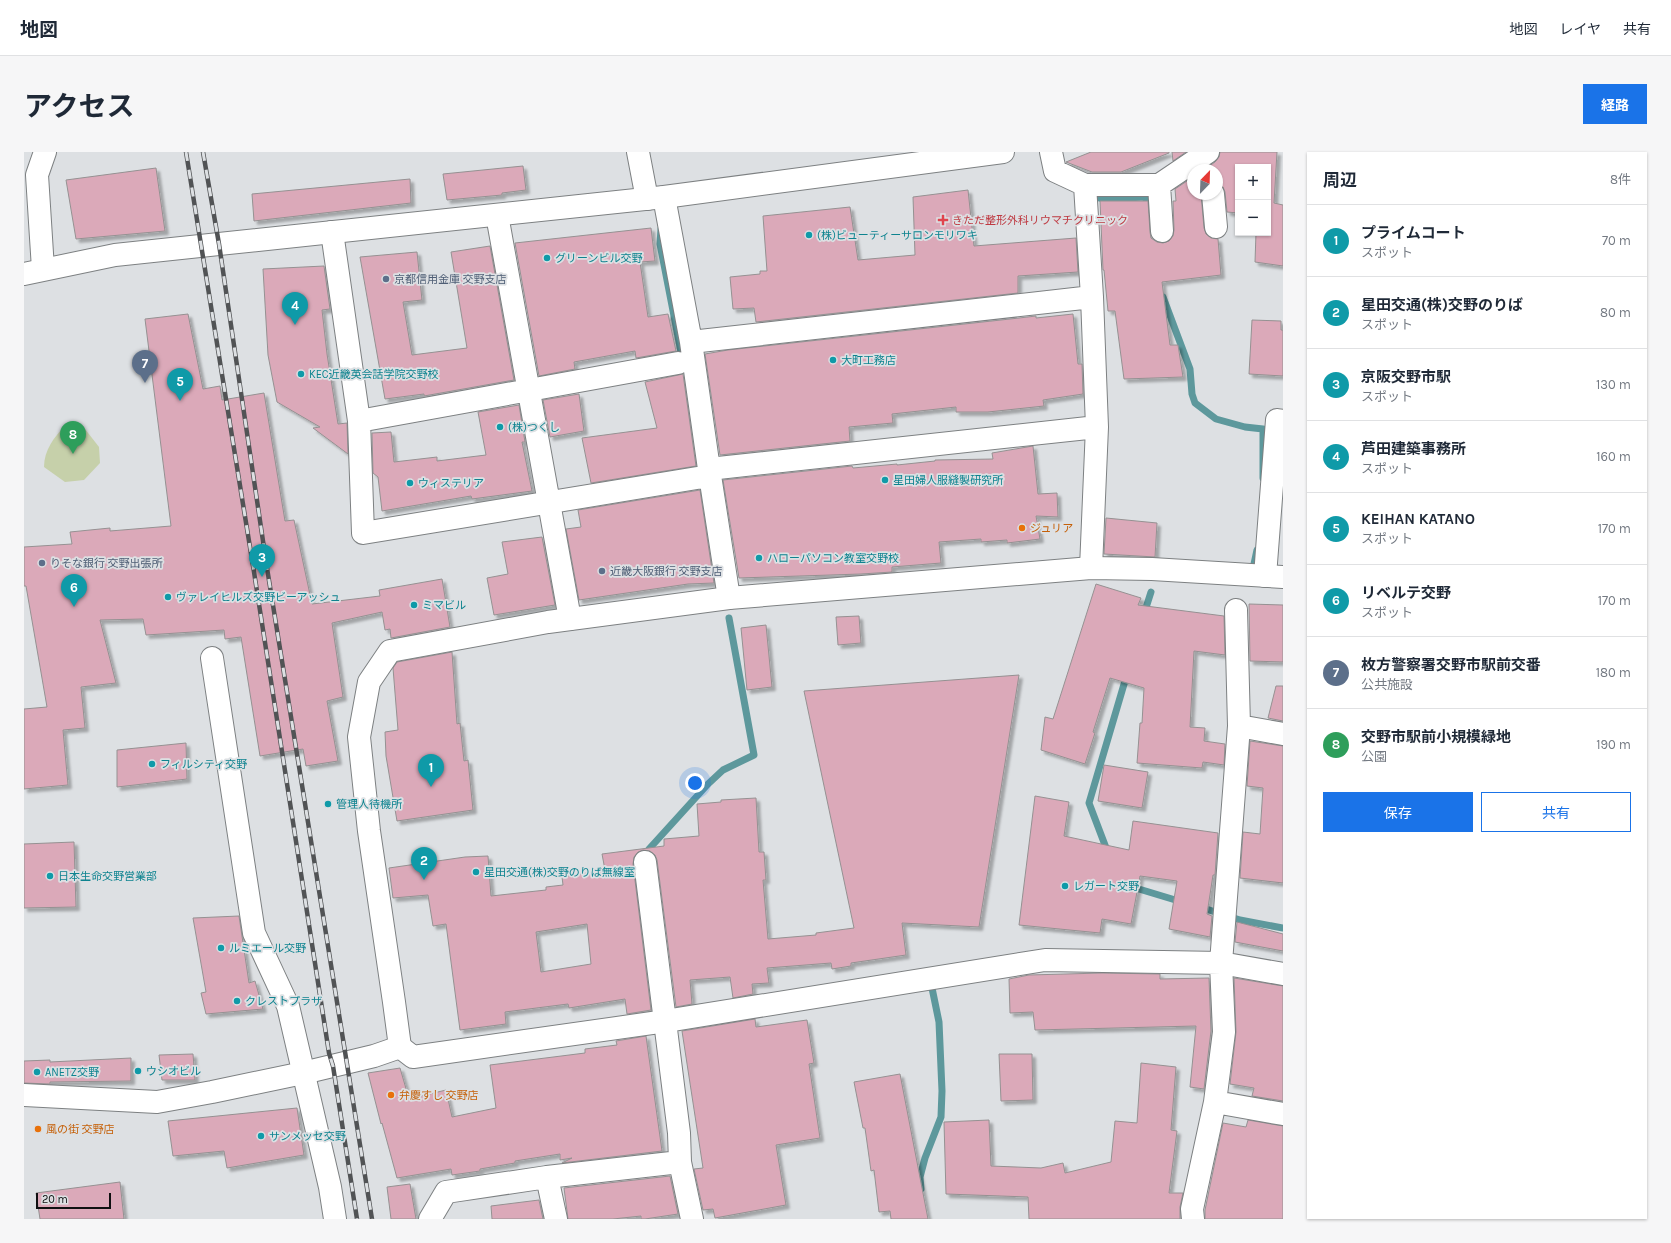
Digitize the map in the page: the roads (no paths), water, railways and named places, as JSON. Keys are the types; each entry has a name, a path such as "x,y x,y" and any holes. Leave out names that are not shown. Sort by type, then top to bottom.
{"street":[{"path":"45,152 37,175 34,272 115,255 656,198 1003,152"},
{"path":"638,152 656,198 691,342 703,474 729,598"},
{"path":"1051,152 1055,170 1085,185 1159,185 1208,152 1209,164"},
{"path":"1085,185 1092,297 1097,427 1091,568"},
{"path":"1159,185 1162,231"},
{"path":"1214,200 1216,227"},
{"path":"497,215 570,619"},
{"path":"332,232 359,421 364,533 703,474 1097,427"},
{"path":"691,342 1092,297"},
{"path":"359,421 678,363"},
{"path":"1283,420 1277,420 1274,577 1152,569 1091,568 729,598 570,619 486,633 390,651 369,682 359,738 369,831 400,1046 413,1057 666,1021 1046,960 1221,964 1283,974"},
{"path":"1194,1219 1192,1209 1215,1102 1224,1032 1221,964 1239,726 1236,610"},
{"path":"212,658 254,933 288,1006 330,1188 335,1219"},
{"path":"1239,726 1283,734"},
{"path":"645,862 666,1021 679,1133 680,1162 692,1219"},
{"path":"24,1095 157,1102 303,1073 374,1056 400,1046"},
{"path":"1215,1102 1283,1114"},
{"path":"430,1219 446,1192 547,1177 680,1162"},
{"path":"547,1177 556,1219"}],"waterway":[{"path":"1092,196 1104,199 1146,197 1147,210"},
{"path":"661,229 660,244 683,362"},
{"path":"1163,297 1190,369 1192,394 1195,403 1216,419 1245,427 1263,429 1263,478"},
{"path":"1254,564 1257,550"},
{"path":"1144,614 1151,592"},
{"path":"650,856 649,849 708,784 723,770 754,755 729,618"},
{"path":"1108,853 1089,803 1127,674"},
{"path":"1129,886 1182,902"},
{"path":"1200,907 1240,920 1283,928"},
{"path":"921,1189 920,1177 925,1158 941,1117 942,1091 939,1022 932,988"}],"railway":[{"path":"186,152 254,572 329,1053 333,1066 357,1219"},
{"path":"203,152 219,244 267,568 372,1219"}],"place":[{"name":"きただ整形外科リウマチクリニック","path":"943,220"},
{"name":"(株)ビューティーサロンモリワキ","path":"809,235"},
{"name":"グリーンビル交野","path":"547,258"},
{"name":"京都信用金庫 交野支店","path":"386,279"},
{"name":"芦田建築事務所","path":"295,325"},
{"name":"大町工務店","path":"833,360"},
{"name":"KEC近畿英会話学院交野校","path":"301,374"},
{"name":"枚方警察署交野市駅前交番","path":"145,383"},
{"name":"KEIHAN KATANO","path":"180,401"},
{"name":"(株)つくし","path":"500,427"},
{"name":"交野市駅前小規模緑地","path":"73,454"},
{"name":"星田婦人服縫製研究所","path":"885,480"},
{"name":"ウィステリア","path":"410,483"},
{"name":"ジュリア","path":"1022,528"},
{"name":"ハローパソコン教室交野校","path":"759,558"},
{"name":"りそな銀行 交野出張所","path":"42,563"},
{"name":"近畿大阪銀行 交野支店","path":"602,571"},
{"name":"京阪交野市駅","path":"262,577"},
{"name":"ヴァレイヒルズ交野ビーアッシュ","path":"168,597"},
{"name":"ミマビル","path":"414,605"},
{"name":"リベルテ交野","path":"74,607"},
{"name":"フィルシティ交野","path":"152,764"},
{"name":"プライムコート","path":"431,787"},
{"name":"管理人待機所","path":"328,804"},
{"name":"星田交通(株)交野のりば無線室","path":"476,872"},
{"name":"日本生命交野営業部","path":"50,876"},
{"name":"星田交通(株)交野のりば","path":"424,880"},
{"name":"レガート交野","path":"1065,886"},
{"name":"ルミエール交野","path":"221,948"},
{"name":"クレストプラザ","path":"237,1001"},
{"name":"ウシオビル","path":"138,1071"},
{"name":"ANETZ交野","path":"37,1072"},
{"name":"弁慶すし 交野店","path":"391,1095"},
{"name":"風の街 交野店","path":"38,1129"},
{"name":"サンメッセ交野","path":"261,1136"}]}
